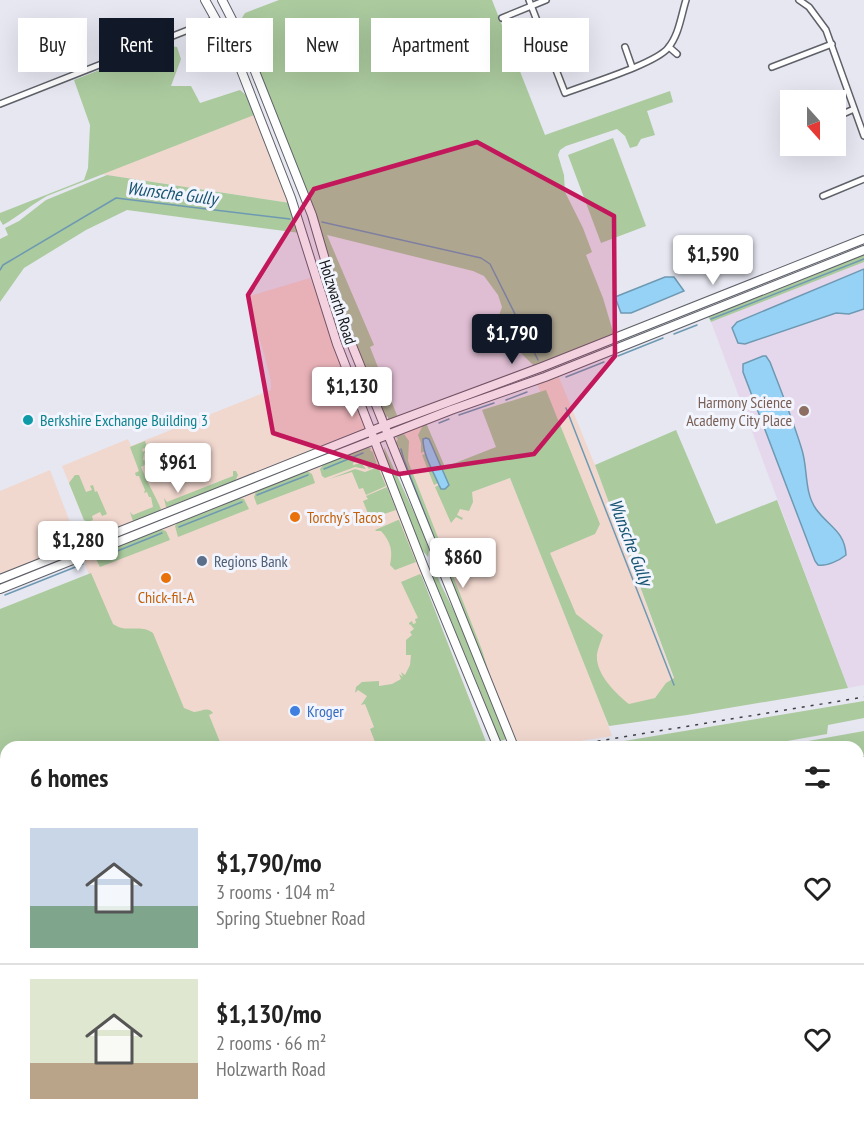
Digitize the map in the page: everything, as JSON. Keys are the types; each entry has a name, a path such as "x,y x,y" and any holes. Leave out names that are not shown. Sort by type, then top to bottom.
{"main road":[{"name":"Holzwarth Road","path":"205,0 215,18"},
{"name":"Holzwarth Road","path":"222,0 243,41 312,215 345,328 512,741"},
{"name":"Holzwarth Road","path":"242,72 291,198 337,344 423,565 495,741"},
{"path":"0,579 370,431 864,239"},
{"path":"0,589 374,440 623,346 864,250"},
{"path":"815,259 819,268"},
{"path":"320,290 333,286"},
{"path":"700,304 703,314"},
{"path":"619,336 623,346"},
{"path":"88,544 88,554"}],"street":[{"path":"502,18 530,3 546,0"},
{"path":"530,3 565,93 654,59 669,47 676,34 686,0"},
{"path":"799,0 809,7 826,30 864,136"},
{"path":"0,104 186,31"},
{"path":"772,68 832,44"},
{"path":"625,47 632,67"},
{"path":"669,47 676,54"},
{"path":"846,113 854,109"},
{"path":"823,196 864,179"}],"highlighted area":[{"path":"477,142 614,216 615,356 534,454 399,474 273,433 248,295 314,189"}],"shaded area":[{"path":"254,113 290,203 100,174"},
{"name":"Harmony Science Academy City Place","path":"864,262 864,685 848,688 711,322"},
{"path":"310,278 365,424 362,431 98,537 91,537 62,466 128,439 131,446 271,390 265,357 246,297"},
{"path":"558,375 595,465 678,691 604,713 612,736 581,741 516,741 394,442 399,435 426,423 457,497 510,478 540,552 596,527 537,384"},
{"path":"364,448 371,448 376,451 424,576 422,578 486,741 153,741 83,559"},
{"path":"50,470 78,543 0,575 0,491"}],"green space":[{"path":"279,0 492,0 502,25 502,72 520,72 545,135 670,91 673,102 647,111 655,135 641,139 637,146 630,148 625,136 617,129 566,146 560,150 558,155 564,175 565,192 592,252 586,255 603,298 614,335 535,367 510,342 497,321 502,307 498,295 484,276 473,271 327,235 374,345 370,347 398,418 388,420 388,416 386,418 384,416 353,340 255,72 273,72 273,18 242,18 245,13"},
{"path":"174,47 177,47 181,59 171,86 191,86 200,103 240,90 247,96 254,115 47,196 3,225 0,213 84,180 88,168 90,125 74,80 99,70 99,72 174,72"},
{"path":"613,138 646,226 601,243 568,155"},
{"path":"107,175 290,203 300,233 127,210 86,230 24,268 0,302 0,239 8,235 5,228 19,221 46,200"},
{"path":"864,254 864,262 711,322 708,316"},
{"path":"546,390 600,524 595,534 550,553 576,614 603,635 597,652 597,661 607,682 618,694 629,704 655,698 666,683 674,678 595,465 676,430 716,524 777,500 848,688 609,726 510,478 472,492 473,502 469,511 460,509 457,515 463,518 462,520 456,517 451,523 435,487 439,485 438,483 434,485 422,455 426,451 421,453 418,435 426,423 445,467 496,447 482,410"},
{"path":"404,434 409,441 408,461 490,676 395,447 400,448 395,444 398,439 396,438"},
{"path":"145,441 147,447 142,449 143,452 148,450 149,454 144,453 143,460 150,462 141,467 161,509 135,522 130,512 133,515 153,507 151,497 147,492 144,493 145,490 139,476 136,476 135,473 139,471 130,447"},
{"path":"368,447 373,452 377,465 369,469 364,462 357,461 353,465 361,463 366,469 355,467 325,478 322,476 320,469 324,464"},
{"path":"384,447 421,528 429,550 428,557 420,548 385,458"},
{"path":"378,467 386,486 366,495 363,488 359,489 352,472 329,479 355,469 365,472"},
{"path":"233,471 236,471 238,475 234,483 171,508 166,507 164,498 167,502 233,476"},
{"path":"307,471 312,474 315,483 257,505 254,497 256,491"},
{"path":"75,475 79,475 86,492 92,490 90,486 93,485 107,514 102,516 100,512 92,516 93,520 88,522 84,520 69,483"},
{"path":"387,487 396,510 372,518 363,501 368,499 366,496"},
{"path":"238,498 244,499 249,509 178,537 175,526 179,521"},
{"path":"399,520 416,562 395,570 390,565 391,551 387,539 381,531 375,530"},
{"path":"159,529 166,531 170,540 100,567 96,559 100,553"},
{"path":"479,540 486,543 471,576 462,553 467,555 469,547 475,549"},
{"path":"434,570 461,626 507,739 500,741 433,578 431,571"},
{"path":"91,573 113,624 123,628 148,630 153,633 184,708 194,712 211,711 213,713 209,715 220,741 0,741 0,609"},
{"path":"420,574 422,577 486,741 375,741 370,729 374,727 365,704 361,705 367,696 358,690 355,693 356,687 362,682 379,681 379,686 392,684 401,679 399,674 403,677 401,672 405,675 410,665 411,655 406,655 406,640 412,635 410,632 414,629 409,623 412,621 413,624 416,623 415,619 418,618 401,582"},
{"path":"864,701 864,718 828,725 827,734 788,741 624,741"},
{"path":"864,731 864,741 808,741"}],"water":[{"path":"864,269 864,309 849,314 836,313 745,344 738,343 732,328 737,322"},
{"path":"665,277 674,277 684,291 631,313 621,313 615,297"},
{"path":"766,356 770,362 787,406 804,457 812,502 843,540 846,555 829,564 818,565 815,561 743,372 743,364"},
{"path":"423,439 429,439 449,485 445,489 441,489 426,457"}],"waterway":[{"name":"Wunsche Gully","path":"0,270 3,265 116,198 290,219"},
{"name":"Wunsche Gully","path":"322,222 481,258 490,264 538,360"},
{"path":"711,319 864,259"},
{"path":"674,334 697,325"},
{"path":"618,356 663,338"},
{"path":"566,377 604,362"},
{"path":"506,400 527,392"},
{"path":"459,415 494,403"},
{"name":"Wunsche Gully","path":"566,408 674,685"},
{"path":"439,423 449,419"},
{"path":"401,449 446,569"},
{"path":"324,469 363,453"},
{"path":"257,495 308,475"},
{"path":"179,527 242,502"},
{"path":"100,558 162,533"},
{"path":"5,595 83,564"}],"railway":[{"path":"598,741 864,697"}],"place":[{"name":"Harmony Science Academy City Place","path":"804,411"},
{"name":"Berkshire Exchange Building 3","path":"28,420"},
{"name":"Torchy's Tacos","path":"295,517"},
{"name":"Regions Bank","path":"202,561"},
{"name":"Chick-fil-A","path":"166,578"},
{"name":"Kroger","path":"295,711"}]}
